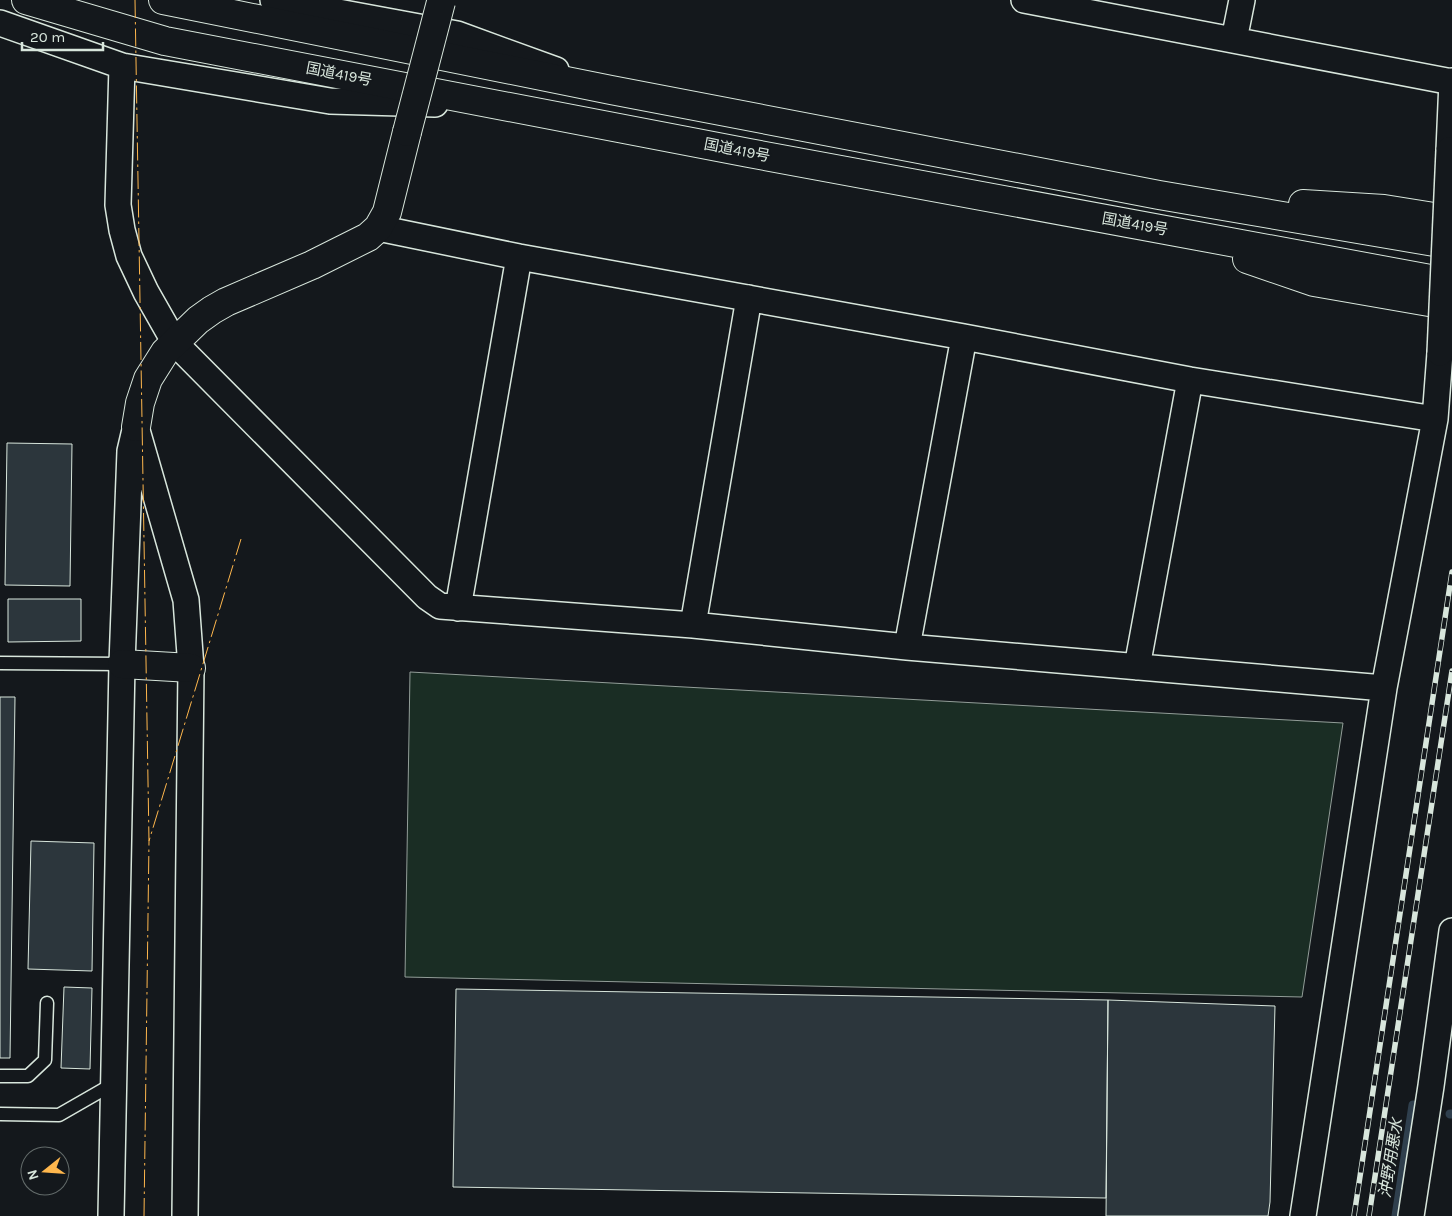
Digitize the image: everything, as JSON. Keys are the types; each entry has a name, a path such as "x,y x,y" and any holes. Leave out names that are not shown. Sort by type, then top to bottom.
{"main road":[{"name":"国道419号","path":"26,0 165,41 1452,282"},
{"path":"163,0 611,90 1159,195 1452,245"},
{"path":"136,427 140,404 148,379 165,352 198,320 212,310 312,265 368,237 378,228 387,212 441,1"},
{"path":"1159,195 1384,209 1452,220"},
{"path":"1152,227 1314,282 1452,306"},
{"path":"122,664 191,668"}],"street":[{"path":"273,0 457,34 611,90"},
{"path":"1024,0 1452,81 1440,353 1435,419 1384,688 1303,1216"},
{"path":"1234,40 1242,0"},
{"path":"0,23 122,66 330,101 515,108"},
{"path":"122,66 118,205 122,230 129,256 137,274 175,344 427,596 440,606 693,625 1137,668 1384,688"},
{"path":"378,228 519,257 964,337 1190,380 1435,419"},
{"path":"458,608 519,257"},
{"path":"693,625 748,298"},
{"path":"907,647 964,337"},
{"path":"1137,668 1190,380"},
{"path":"111,1216 122,664 130,451 136,427"},
{"path":"136,427 186,600 191,668 185,1216"},
{"path":"1411,1216 1441,1089 1452,931"}],"lane":[{"path":"0,664 122,664"},
{"path":"0,1076 28,1076 45,1060 47,1003"},
{"path":"0,1114 59,1115 113,1084"}],"green space":[{"path":"410,672 1343,723 1302,997 405,977"}],"building":[{"path":"7,443 72,444 70,586 5,585"},
{"path":"8,599 81,599 81,641 8,642"},
{"path":"0,697 15,697 10,1058 0,1058"},
{"path":"31,841 94,843 92,971 28,969"},
{"path":"64,987 92,988 90,1069 61,1068"},
{"path":"456,989 1108,1000 1106,1198 453,1187"},
{"path":"1108,1000 1275,1006 1270,1202 1268,1216 1106,1216"}],"waterway":[{"name":"沖野用悪水","path":"1396,1216 1413,1105"}],"railway":[{"path":"1354,1216 1452,572"},
{"path":"1369,1216 1452,671"}],"power":[{"path":"135,0 149,841 241,539"},
{"path":"144,1216 149,841"}]}
